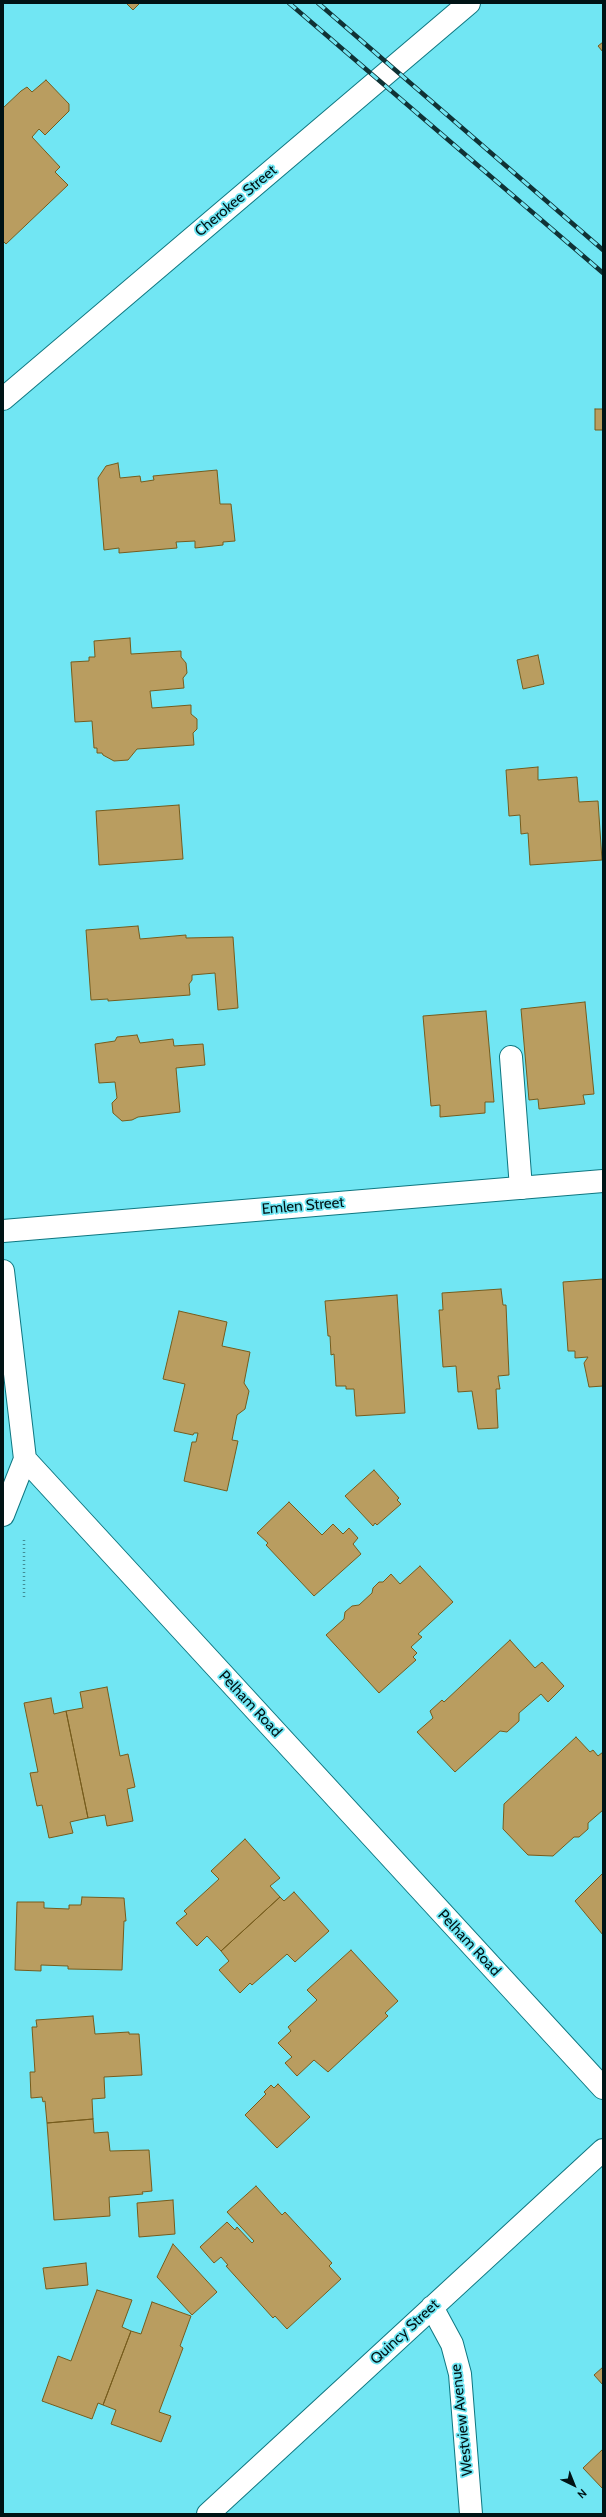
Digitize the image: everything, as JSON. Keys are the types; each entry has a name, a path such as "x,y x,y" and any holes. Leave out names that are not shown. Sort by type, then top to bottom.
{"street":[{"name":"Cherokee Street","path":"3,399 468,3"},
{"path":"510,1057 522,1188"},
{"name":"Emlen Street","path":"3,1231 603,1181"},
{"path":"3,1271 25,1459 3,1515"},
{"name":"Pelham Road","path":"25,1459 603,2088"},
{"name":"Quincy Street","path":"208,2514 603,2150"},
{"name":"Westview Avenue","path":"432,2307 450,2339 460,2374 470,2514"}],"building":[{"path":"126,3 140,3 133,10"},
{"path":"603,42 603,52 598,46"},
{"path":"46,80 69,104 69,111 45,135 39,129 32,137 60,167 55,172 68,185 6,244 3,241 3,108 27,87 32,92"},
{"path":"595,409 603,409 603,430 595,430"},
{"path":"118,463 120,478 140,476 141,482 154,480 153,476 217,470 220,504 231,504 235,541 223,542 223,545 195,548 195,541 176,542 177,548 119,553 119,548 104,550 98,478 106,466"},
{"path":"130,638 131,654 181,651 181,657 186,663 187,673 183,678 184,688 150,691 152,708 191,705 191,714 197,719 197,729 193,733 194,745 137,749 128,760 114,761 102,753 97,753 97,748 94,748 92,721 75,722 71,662 89,661 89,657 95,657 94,641"},
{"path":"538,655 544,684 523,689 517,660"},
{"path":"538,767 538,780 577,777 579,802 598,801 602,860 530,865 528,833 521,834 520,815 509,816 506,770"},
{"path":"179,805 183,859 99,865 96,811"},
{"path":"138,926 140,939 186,935 186,938 233,937 238,1008 218,1010 215,973 192,975 192,980 189,984 190,995 108,1001 108,999 91,1000 86,930"},
{"path":"585,1002 594,1094 583,1095 585,1104 539,1109 538,1099 529,1100 521,1009"},
{"path":"486,1011 494,1102 485,1102 485,1113 440,1117 440,1105 431,1106 423,1016"},
{"path":"137,1035 140,1043 173,1039 174,1046 203,1044 205,1065 176,1068 180,1112 138,1117 132,1120 122,1121 113,1113 112,1103 117,1098 115,1082 99,1083 95,1044 115,1041 117,1037"},
{"path":"603,1279 603,1386 589,1387 584,1363 588,1357 575,1358 575,1351 568,1351 563,1282"},
{"path":"501,1289 503,1305 506,1305 509,1375 498,1376 500,1389 496,1389 498,1428 478,1429 472,1391 458,1392 456,1366 443,1367 439,1310 443,1310 442,1293"},
{"path":"397,1295 405,1413 356,1416 354,1389 346,1389 346,1386 336,1386 334,1354 331,1355 325,1301"},
{"path":"179,1311 227,1322 222,1346 250,1352 244,1383 249,1391 245,1409 237,1415 232,1440 238,1441 227,1491 184,1481 192,1442 196,1442 198,1433 194,1433 193,1435 174,1431 185,1384 163,1379"},
{"path":"374,1470 399,1498 397,1500 401,1504 377,1525 375,1523 373,1526 345,1496"},
{"path":"289,1502 322,1535 333,1524 343,1534 349,1528 358,1538 353,1544 361,1554 314,1596 266,1545 268,1543 257,1533"},
{"path":"420,1566 453,1602 418,1634 422,1637 411,1647 417,1653 413,1657 416,1660 379,1693 326,1635 344,1619 345,1612 352,1606 359,1605 372,1593 373,1588 379,1582 383,1582 391,1574 400,1584"},
{"path":"510,1640 535,1668 542,1662 564,1686 548,1702 541,1694 519,1713 519,1721 507,1732 500,1731 455,1772 417,1732 433,1718 430,1711 442,1700 444,1702"},
{"path":"107,1687 120,1756 128,1754 135,1787 127,1789 133,1821 107,1826 105,1815 88,1818 66,1711 83,1708 80,1692"},
{"path":"51,1698 54,1714 66,1711 88,1818 70,1822 73,1833 49,1838 42,1805 37,1806 30,1773 38,1772 24,1703"},
{"path":"576,1737 590,1752 593,1750 598,1756 603,1752 603,1810 588,1823 588,1829 579,1837 574,1837 553,1856 528,1855 503,1829 504,1804"},
{"path":"245,1839 280,1878 270,1886 280,1897 221,1951 207,1936 197,1946 176,1923 187,1914 184,1911 219,1879 211,1871"},
{"path":"603,1873 603,1935 575,1901"},
{"path":"294,1892 329,1931 295,1962 287,1954 252,1985 250,1983 240,1993 219,1970 229,1961 221,1951 280,1897 284,1901"},
{"path":"82,1897 124,1898 126,1921 124,1921 122,1970 68,1969 68,1966 41,1965 41,1971 15,1970 17,1902 44,1902 44,1908 69,1909 69,1905 81,1905"},
{"path":"351,1950 398,2001 385,2013 388,2016 328,2072 314,2060 297,2076 285,2063 292,2057 278,2043 291,2031 288,2027 317,2000 307,1990"},
{"path":"93,2016 95,2034 129,2032 129,2034 139,2034 142,2075 104,2077 105,2098 92,2099 93,2119 47,2123 45,2101 43,2102 42,2097 31,2098 30,2072 35,2072 32,2027 37,2027 36,2020"},
{"path":"278,2084 310,2117 277,2148 245,2115 266,2094 264,2092 271,2085 274,2088"},
{"path":"93,2119 94,2133 108,2132 110,2151 149,2150 152,2191 142,2192 143,2194 109,2197 110,2216 54,2220 47,2123"},
{"path":"256,2186 282,2215 285,2212 332,2263 329,2266 341,2279 287,2329 275,2316 273,2318 226,2266 228,2265 221,2257 214,2263 200,2247 227,2222 235,2230 237,2227 252,2243 254,2241 227,2212"},
{"path":"173,2200 175,2234 139,2237 137,2203"},
{"path":"173,2244 217,2292 192,2315 157,2277"},
{"path":"86,2263 88,2285 46,2289 43,2268"},
{"path":"97,2290 132,2300 122,2327 131,2331 103,2405 98,2403 92,2419 42,2401 58,2356 71,2361"},
{"path":"152,2302 191,2316 180,2346 183,2348 159,2412 171,2416 161,2442 111,2424 116,2410 103,2405 131,2331 141,2334"},
{"path":"603,2367 603,2385 594,2375"},
{"path":"603,2449 603,2489 583,2468"}],"railway":[{"path":"289,3 603,273"},
{"path":"318,3 603,250"}]}
